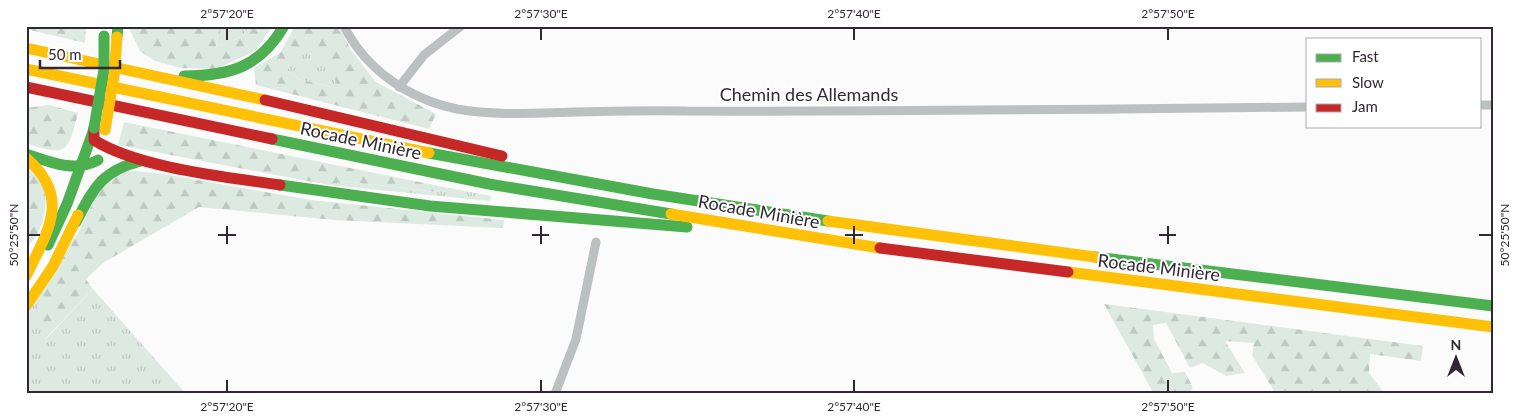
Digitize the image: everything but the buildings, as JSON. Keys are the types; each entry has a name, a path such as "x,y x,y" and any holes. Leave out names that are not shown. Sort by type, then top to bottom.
{"main road":[{"path":"143,74 196,77 234,72 253,63 267,53 278,39 284,26"},
{"path":"76,222 101,147 104,31"},
{"path":"26,281 59,224 80,167 100,129 114,76 118,32"},
{"path":"26,48 508,157 624,181 647,192"},
{"name":"Rocade Minière","path":"26,69 272,121 647,192 862,226 1493,306"},
{"name":"Rocade Minière","path":"26,86 489,184 863,246 1493,327"},
{"path":"101,147 143,161 323,193 422,205 619,220 863,246"},
{"path":"26,154 65,166 80,167 92,164 98,160"},
{"path":"26,158 38,166 50,185 53,206 52,219 26,276"},
{"path":"26,306 53,266 95,186 105,174 116,167 143,161"}],"street":[{"name":"Chemin des Allemands","path":"344,26 353,45 399,87 431,102 458,109 523,114 627,110 790,112 1306,107"},
{"path":"399,87 424,55 461,26"},
{"path":"556,394 576,339 596,242"}],"green space":[{"path":"26,26 86,26 85,43 26,29"},
{"path":"128,26 219,26 216,47 240,37 250,26 273,26 255,51 216,69 181,68 155,61 140,51"},
{"path":"219,26 250,26 240,37 216,47"},
{"path":"295,26 339,26 350,49 376,82 436,114 429,129 256,85 254,68 280,53","holes":["300,45 335,70 336,88 298,79 287,70"]},
{"path":"300,44 336,70 336,88 298,79 287,70"},
{"path":"49,105 78,113 72,136 64,148 58,150 40,148 26,143 26,108"},
{"path":"124,122 439,186 437,192 343,181 329,185 118,145"},
{"path":"26,167 42,185 45,204 40,229 26,247"},
{"path":"136,171 164,174 311,200 504,220 503,228 334,220 199,207 103,263 86,279 93,289 45,339 36,301 78,233 101,186 119,173"},
{"path":"343,181 436,192 439,186 491,196 490,201 329,185"},
{"path":"93,289 186,394 26,394 26,313 36,301 46,339"},
{"path":"1104,304 1423,346 1421,361 1370,354 1369,373 1385,394 1276,394 1252,355 1254,343 1225,341 1245,373 1226,376 1203,363 1190,368 1166,323 1153,325 1154,339 1172,373 1185,372 1193,388 1188,394 1154,394"}],"traffic: fast":[{"path":"117,37 118,26"},
{"path":"184,76 216,74 242,66 254,60 265,51 284,26"},
{"path":"94,128 104,70 104,36"},
{"path":"48,245 67,204 94,129"},
{"path":"272,139 489,184 671,214"},
{"path":"429,153 653,194 828,221"},
{"path":"26,154 53,163 71,166 80,166 98,160"},
{"path":"76,222 100,182 116,170 141,161"},
{"path":"280,185 430,206 687,227"},
{"path":"1095,257 1493,306"}],"traffic: slow":[{"path":"105,130 114,76 117,37"},
{"path":"26,48 265,100"},
{"path":"26,69 429,153"},
{"path":"26,158 40,172 49,187 52,201 52,215 48,229 26,276"},
{"path":"671,214 880,248"},
{"path":"26,306 53,266 78,215"},
{"path":"828,221 1095,257"},
{"path":"1068,272 1493,327"}],"traffic: jam":[{"path":"26,87 272,139"},
{"path":"265,100 502,156"},
{"path":"94,128 94,140 112,150 134,158 209,175 280,185"},
{"path":"880,248 1068,272"}]}
